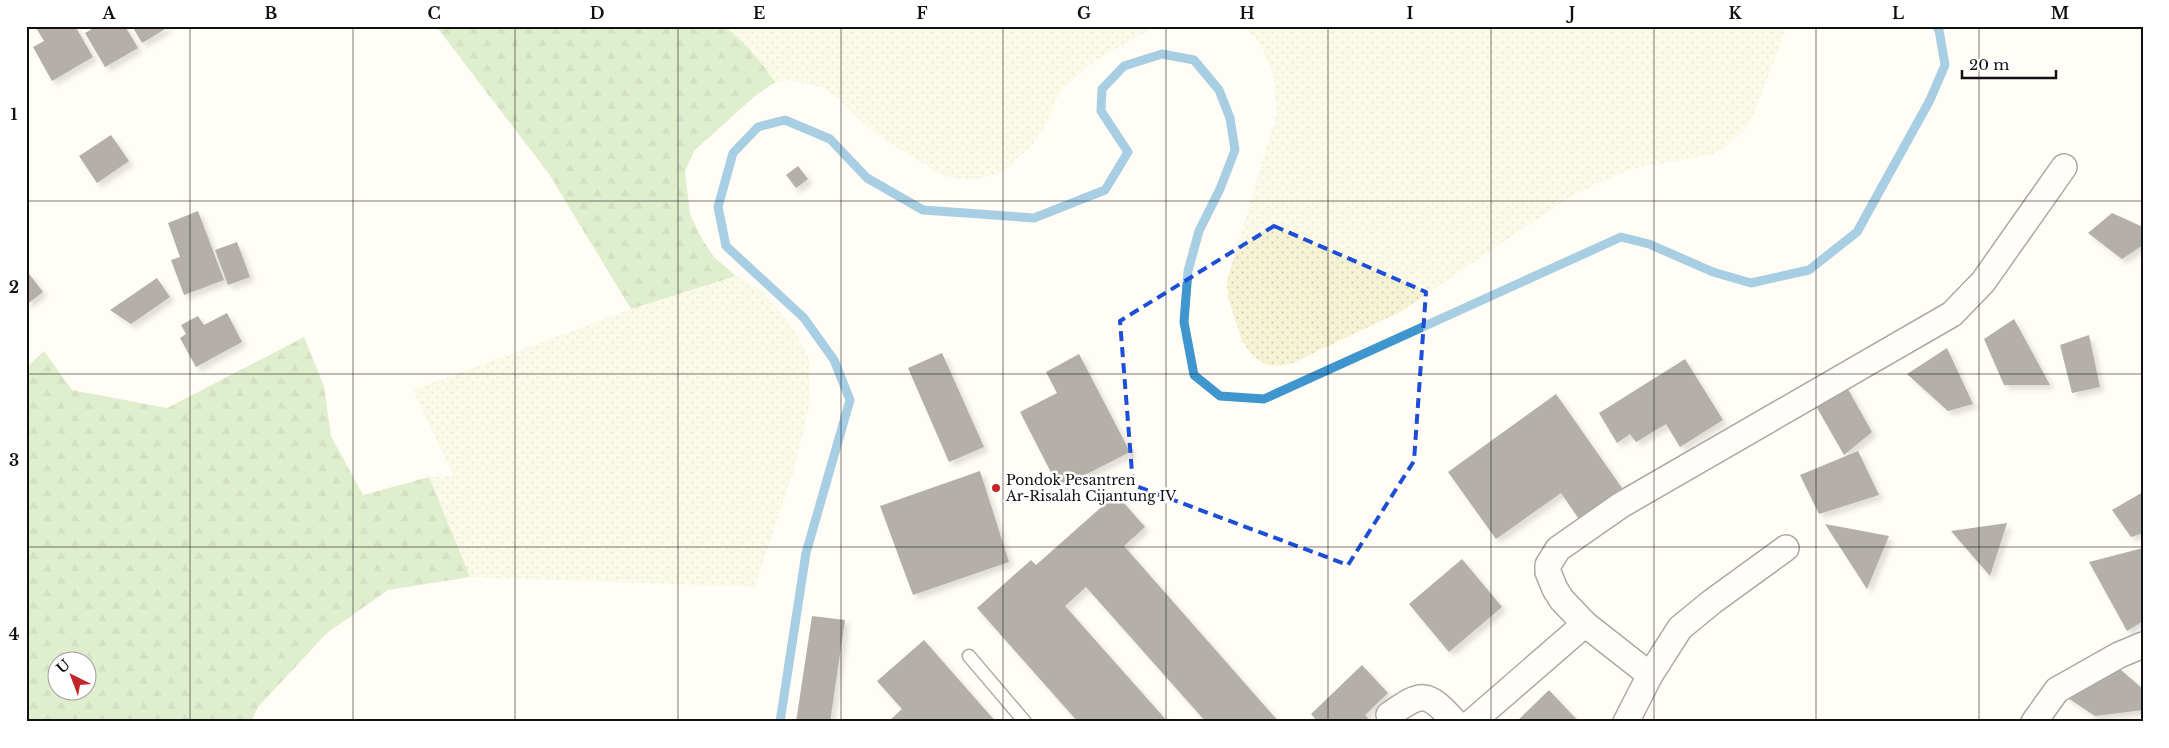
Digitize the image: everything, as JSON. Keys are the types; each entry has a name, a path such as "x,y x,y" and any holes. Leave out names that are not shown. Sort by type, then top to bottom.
{"street":[{"path":"1650,675 1585,624 1562,600 1550,579 1548,565 1558,549 1621,505 1952,314 1983,282 2064,167"},
{"path":"1626,722 1650,675 1680,628 1713,601 1786,548"},
{"path":"1472,722 1585,624"},
{"path":"2034,722 2057,690 2119,655 2143,645"},
{"path":"1389,715 1414,698 1428,699 1436,702 1455,722"}],"lane":[{"path":"969,656 1025,722"}],"highlighted area":[{"path":"1274,226 1426,292 1414,461 1348,565 1133,485 1120,321"}],"shaded area":[{"path":"723,26 1157,26 1097,59 1065,86 1057,97 1048,121 1033,144 1003,171 978,179 952,178 940,174 874,133 824,88 785,80 775,82 754,52"},
{"path":"1244,26 1787,26 1752,119 1745,130 1722,149 1709,155 1631,169 1568,198 1402,311 1293,363 1279,366 1266,365 1251,354 1242,341 1228,297 1227,281 1277,113 1273,72 1259,42"},
{"path":"736,276 759,289 775,306 793,327 809,360 810,403 796,463 755,587 470,577 429,477 454,476 413,390 631,309"}],"green space":[{"path":"436,26 723,26 731,32 752,51 775,82 755,96 694,151 685,171 690,214 702,239 714,257 736,276 631,309 549,174"},
{"path":"304,337 324,386 331,436 363,495 429,477 470,577 388,590 327,633 258,707 251,722 26,722 26,368 44,351 72,390 167,408"}],"building":[{"path":"35,26 75,26 93,57 52,81 33,47 44,41"},
{"path":"97,26 125,26 138,48 105,67 85,33"},
{"path":"132,26 170,26 142,43"},
{"path":"111,135 129,161 97,183 79,156"},
{"path":"798,166 808,179 796,188 786,175"},
{"path":"198,211 224,280 184,295 171,260 180,257 168,223"},
{"path":"2112,213 2143,227 2143,245 2122,259 2088,233"},
{"path":"237,242 250,277 228,285 215,250"},
{"path":"26,270 43,292 26,305"},
{"path":"157,278 170,297 131,324 110,310"},
{"path":"227,313 242,342 196,367 180,338 186,334 181,325 198,316 204,325"},
{"path":"2014,319 2050,385 2004,385 1984,339"},
{"path":"2089,335 2100,387 2072,393 2060,345"},
{"path":"1947,348 1973,404 1948,411 1907,374"},
{"path":"942,353 984,447 949,462 908,368"},
{"path":"1079,354 1130,452 1059,488 1020,412 1057,393 1046,372"},
{"path":"1685,359 1723,420 1680,447 1666,424 1636,442 1630,434 1617,443 1599,413"},
{"path":"1845,384 1872,432 1844,455 1816,406"},
{"path":"1556,394 1622,488 1579,519 1561,493 1496,539 1448,472"},
{"path":"1858,451 1879,495 1819,514 1800,475"},
{"path":"980,471 1009,562 913,595 880,506"},
{"path":"2143,492 2143,533 2131,537 2112,510"},
{"path":"1116,494 1145,527 1124,546 1279,722 1206,722 1086,587 1065,606 1168,722 1078,722 977,608 1031,560 1036,565"},
{"path":"2007,523 1990,576 1951,531"},
{"path":"1825,524 1889,536 1867,589"},
{"path":"2143,548 2143,621 2127,631 2089,562"},
{"path":"1462,559 1502,607 1449,652 1409,604"},
{"path":"812,616 845,620 830,722 796,722"},
{"path":"924,640 996,722 888,722 902,709 877,681"},
{"path":"2114,664 2143,689 2143,710 2095,716 2059,692"},
{"path":"1362,665 1388,693 1365,715 1371,722 1318,722 1311,714"},
{"path":"1549,690 1579,722 1516,722"}],"waterway":[{"path":"780,722 806,553 850,400 834,360 804,318 726,246 718,207 733,153 758,127 785,120 830,139 867,178 923,210 1034,218 1105,190 1128,152 1101,111 1102,89 1124,66 1162,54 1194,60 1219,90 1230,118 1235,150 1220,189 1199,231 1188,271 1184,322 1194,375 1220,396 1264,399 1621,237 1649,244 1713,272 1751,283 1809,270 1857,232 1930,100 1945,65 1939,30 1936,26"}],"place":[{"name":"Pondok Pesantren Ar-Risalah Cijantung IV","path":"996,488"}]}
